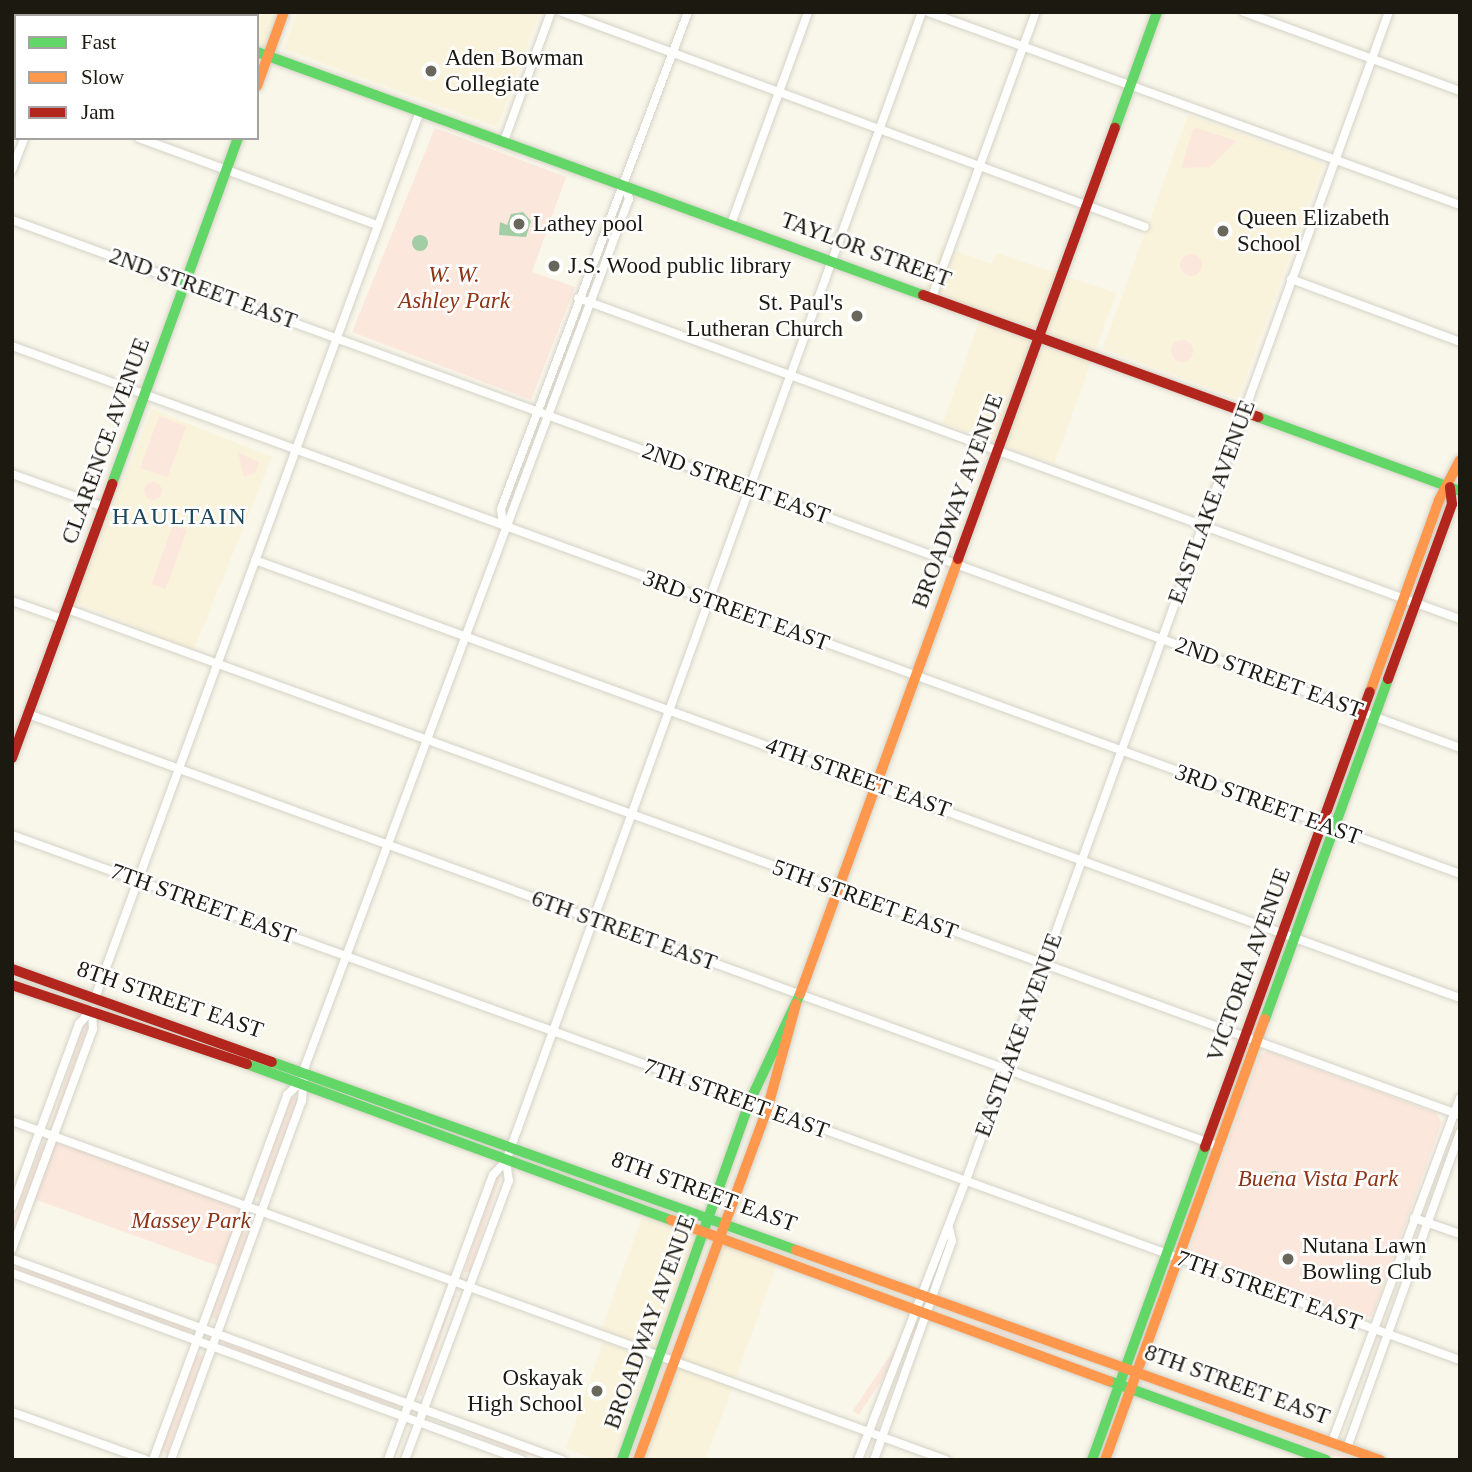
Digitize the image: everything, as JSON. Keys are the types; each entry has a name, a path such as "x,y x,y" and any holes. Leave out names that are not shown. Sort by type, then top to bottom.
{"main road":[{"path":"259,75 263,54 284,12"},
{"name":"BROADWAY AVENUE","path":"638,1460 767,1110 798,1000 1157,12"},
{"name":"TAYLOR STREET","path":"263,54 1455,489"},
{"name":"CLARENCE AVENUE","path":"12,758 17,730 29,714 237,140"},
{"name":"VICTORIA AVENUE","path":"1105,1460 1452,505 1460,460"},
{"name":"VICTORIA AVENUE","path":"1092,1460 1439,500 1455,489"},
{"name":"8TH STREET EAST","path":"12,969 96,995 304,1069 1380,1460"},
{"name":"8TH STREET EAST","path":"12,985 92,1010 299,1084 1326,1460"},
{"name":"BROADWAY AVENUE","path":"622,1460 749,1103 798,1000"}],"street":[{"path":"504,141 551,12"},
{"path":"562,12 1144,228"},
{"path":"503,526 500,509 578,298 625,185 688,12"},
{"path":"731,224 808,12"},
{"path":"388,1460 493,1175 506,1161 922,12"},
{"path":"928,12 1460,205"},
{"path":"932,297 1036,12"},
{"path":"1244,12 1460,90"},
{"name":"EASTLAKE AVENUE","path":"858,1460 939,1236 948,1228 1006,1071 1389,12"},
{"path":"96,995 420,111"},
{"path":"12,170 23,140"},
{"path":"144,140 377,225"},
{"path":"171,1460 302,1101 299,1084 304,1069 503,526 514,515 592,304 629,198 625,185"},
{"name":"2ND STREET EAST","path":"12,220 1460,748"},
{"path":"1291,279 1460,342"},
{"path":"578,298 1460,619"},
{"name":"3RD STREET EAST","path":"12,346 1460,874"},
{"path":"12,474 104,506"},
{"name":"4TH STREET EAST","path":"255,559 1460,998"},
{"name":"5TH STREET EAST","path":"12,601 65,614 217,663 1257,1043 1456,1113"},
{"name":"6TH STREET EAST","path":"29,714 593,920 798,1000 1220,1147"},
{"name":"7TH STREET EAST","path":"12,835 1460,1360"},
{"path":"12,1207 79,1024 92,1010"},
{"path":"12,1249 93,1029 92,1010"},
{"path":"153,1460 286,1095 299,1084"},
{"path":"1332,1442 1460,1098"},
{"path":"12,1121 946,1460"},
{"path":"1347,1448 1460,1133"},
{"path":"405,1460 509,1181 506,1161"},
{"path":"1414,1217 1460,1234"},
{"name":"EASTLAKE AVENUE","path":"874,1460 952,1241 948,1228"},
{"path":"12,1259 562,1460"},
{"path":"12,1273 522,1460"},
{"path":"12,1412 146,1460"}],"shaded area":[{"path":"151,12 282,12 267,49 259,47 259,14"},
{"name":"Aden Bowman Collegiate","path":"297,12 540,12 497,127 284,49"},
{"name":"Queen Elizabeth School","path":"1188,115 1323,164 1238,398 1103,349"},
{"name":"Lathey pool","path":"523,212 531,221 526,237 499,235 500,222 507,225 511,214"},
{"path":"420,235 426,237 426,249 420,251 414,249 412,243 414,237"},
{"path":"942,246 992,264 997,253 1116,293 1054,464 943,423 980,319 922,299"},
{"path":"152,409 272,457 194,650 74,602"},
{"path":"1275,1171 1281,1174 1284,1180 1281,1186 1275,1189 1269,1186 1266,1180 1269,1174"},
{"path":"644,1212 704,1234 660,1356 600,1334"},
{"path":"718,1239 778,1261 734,1383 705,1460 638,1460"},
{"path":"603,1342 649,1358 614,1460 599,1460 566,1449"}],"green space":[{"name":"W. W. Ashley Park","path":"435,128 566,177 532,272 575,287 531,400 352,332"},
{"path":"1193,129 1237,141 1210,167 1181,168"},
{"path":"1191,254 1199,257 1202,265 1199,273 1191,276 1183,273 1180,265 1183,257"},
{"path":"1178,340 1186,340 1193,347 1193,355 1186,362 1178,362 1171,355 1171,347"},
{"path":"159,416 186,426 167,478 140,468"},
{"path":"238,452 259,462 255,473 244,477"},
{"path":"153,482 159,485 162,491 159,497 153,500 147,497 144,491 147,485"},
{"path":"1443,503 1448,505 1411,589"},
{"path":"173,525 187,530 166,589 151,584"},
{"path":"1404,611 1376,703 1371,701"},
{"path":"1363,724 1367,725 1331,814"},
{"path":"1323,836 1327,837 1295,924 1292,922"},
{"path":"1283,945 1287,947 1254,1028"},
{"path":"89,1023 54,1124 51,1126 83,1024"},
{"path":"1245,1050 1249,1052 1209,1129 1206,1128"},
{"name":"Buena Vista Park","path":"1267,1051 1436,1113 1442,1122 1372,1316 1362,1319 1194,1258 1190,1249 1259,1056"},
{"path":"291,1095 299,1099 261,1198 254,1196"},
{"name":"Massey Park","path":"54,1136 246,1206 223,1268 31,1198"},
{"path":"43,1141 46,1147 12,1237 12,1218"},
{"path":"1207,1155 1212,1157 1176,1246 1171,1244"},
{"path":"501,1174 470,1272 464,1272 495,1179"},
{"path":"244,1221 253,1224 216,1320 210,1316"},
{"path":"18,1264 191,1328 189,1333 16,1270"},
{"path":"453,1294 460,1298 454,1297 422,1396 416,1393"},
{"path":"912,1323 918,1327 859,1415 853,1411"},
{"path":"973,1325 992,1327 1060,1351 1039,1348"},
{"path":"224,1340 398,1403 397,1408 224,1347"},
{"path":"196,1354 204,1357 167,1454 161,1450"},
{"path":"1194,1405 1217,1408 1360,1460 1346,1460"},
{"path":"431,1416 550,1460 517,1452"}],"traffic: fast":[{"path":"1115,128 1157,12"},
{"path":"259,53 923,295"},
{"path":"112,484 237,140"},
{"path":"1258,417 1460,491"},
{"path":"1265,1019 1388,679"},
{"path":"622,1460 749,1103 800,994"},
{"path":"272,1062 796,1250"},
{"path":"247,1064 671,1220"},
{"path":"1092,1460 1205,1147"},
{"path":"1109,1381 1326,1460"}],"traffic: slow":[{"path":"149,12 154,14"},
{"path":"259,81 284,12"},
{"path":"1370,692 1439,500 1460,460"},
{"path":"800,994 958,559"},
{"path":"638,1460 767,1110 796,1004"},
{"path":"1105,1460 1265,1019"},
{"path":"671,1220 1109,1381"},
{"path":"796,1250 1380,1460"}],"traffic: jam":[{"path":"958,559 1115,128"},
{"path":"923,295 1258,417"},
{"path":"12,758 112,484"},
{"path":"1388,679 1452,504 1450,487"},
{"path":"1205,1147 1370,692"},
{"path":"12,969 272,1062"},
{"path":"12,985 247,1064"}],"place":[{"name":"Aden Bowman Collegiate","path":"431,71"},
{"name":"Lathey pool","path":"519,224"},
{"name":"Queen Elizabeth School","path":"1223,231"},
{"name":"J.S. Wood public library","path":"554,266"},
{"name":"St. Paul's Lutheran Church","path":"857,316"},
{"name":"Nutana Lawn Bowling Club","path":"1288,1259"},
{"name":"Oskayak High School","path":"597,1391"}],"district":[{"name":"HAULTAIN","path":"180,517"}]}
